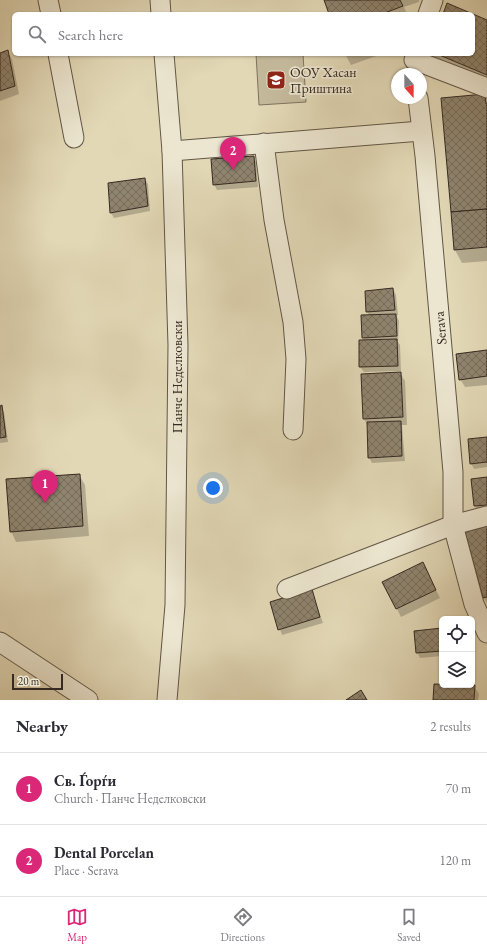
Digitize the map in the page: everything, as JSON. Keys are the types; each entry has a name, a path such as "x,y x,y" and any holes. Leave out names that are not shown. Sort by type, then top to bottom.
{"street":[{"path":"48,0 51,12"},
{"path":"160,0 161,12"},
{"path":"429,12 433,0"},
{"path":"58,56 74,138"},
{"name":"Панче Неделковски","path":"164,56 172,151 178,345 175,605 167,700"},
{"path":"415,63 487,88"},
{"name":"Serava","path":"419,104 425,156 453,472 453,525 474,604 487,633"},
{"path":"172,151 421,131"},
{"path":"264,143 274,220 293,322 296,359 293,430"},
{"path":"286,589 453,525 487,516"},
{"path":"0,642 88,700"}],"shaded area":[{"path":"256,56 303,56 306,102 259,105"}],"building":[{"path":"324,0 400,0 403,6 387,12 328,12"},
{"path":"447,3 468,12 444,12"},
{"path":"475,15 487,20 487,75 442,56 475,56"},
{"path":"8,50 15,86 0,91 0,53"},
{"path":"485,94 487,104 487,209 451,212 441,98"},
{"path":"254,156 256,181 213,185 211,159"},
{"path":"145,178 148,206 110,213 108,183"},
{"path":"487,209 487,247 454,250 451,212"},
{"path":"393,288 395,310 366,312 365,291"},
{"path":"396,314 397,336 362,338 361,315"},
{"path":"397,339 398,366 359,367 359,340"},
{"path":"487,350 487,376 459,380 456,354"},
{"path":"401,372 403,417 363,419 361,374"},
{"path":"2,405 6,437 0,438 0,406"},
{"path":"401,421 402,456 368,458 367,422"},
{"path":"487,437 487,462 470,464 468,439"},
{"path":"80,474 83,526 10,532 6,479"},
{"path":"487,477 487,505 474,506 471,479"},
{"path":"487,526 487,597 483,598 465,532"},
{"path":"423,562 436,590 396,609 382,582"},
{"path":"312,589 320,617 278,630 270,602"},
{"path":"439,628 439,651 416,653 414,631"},
{"path":"434,684 439,684 439,688 475,688 474,700 433,700"},
{"path":"361,690 367,700 346,700"}],"place":[{"name":"ООУ Хасан Приштина","path":"276,80"},
{"name":"Dental Porcelan","path":"233,170"},
{"name":"Св. Ѓорѓи","path":"45,503"}]}
